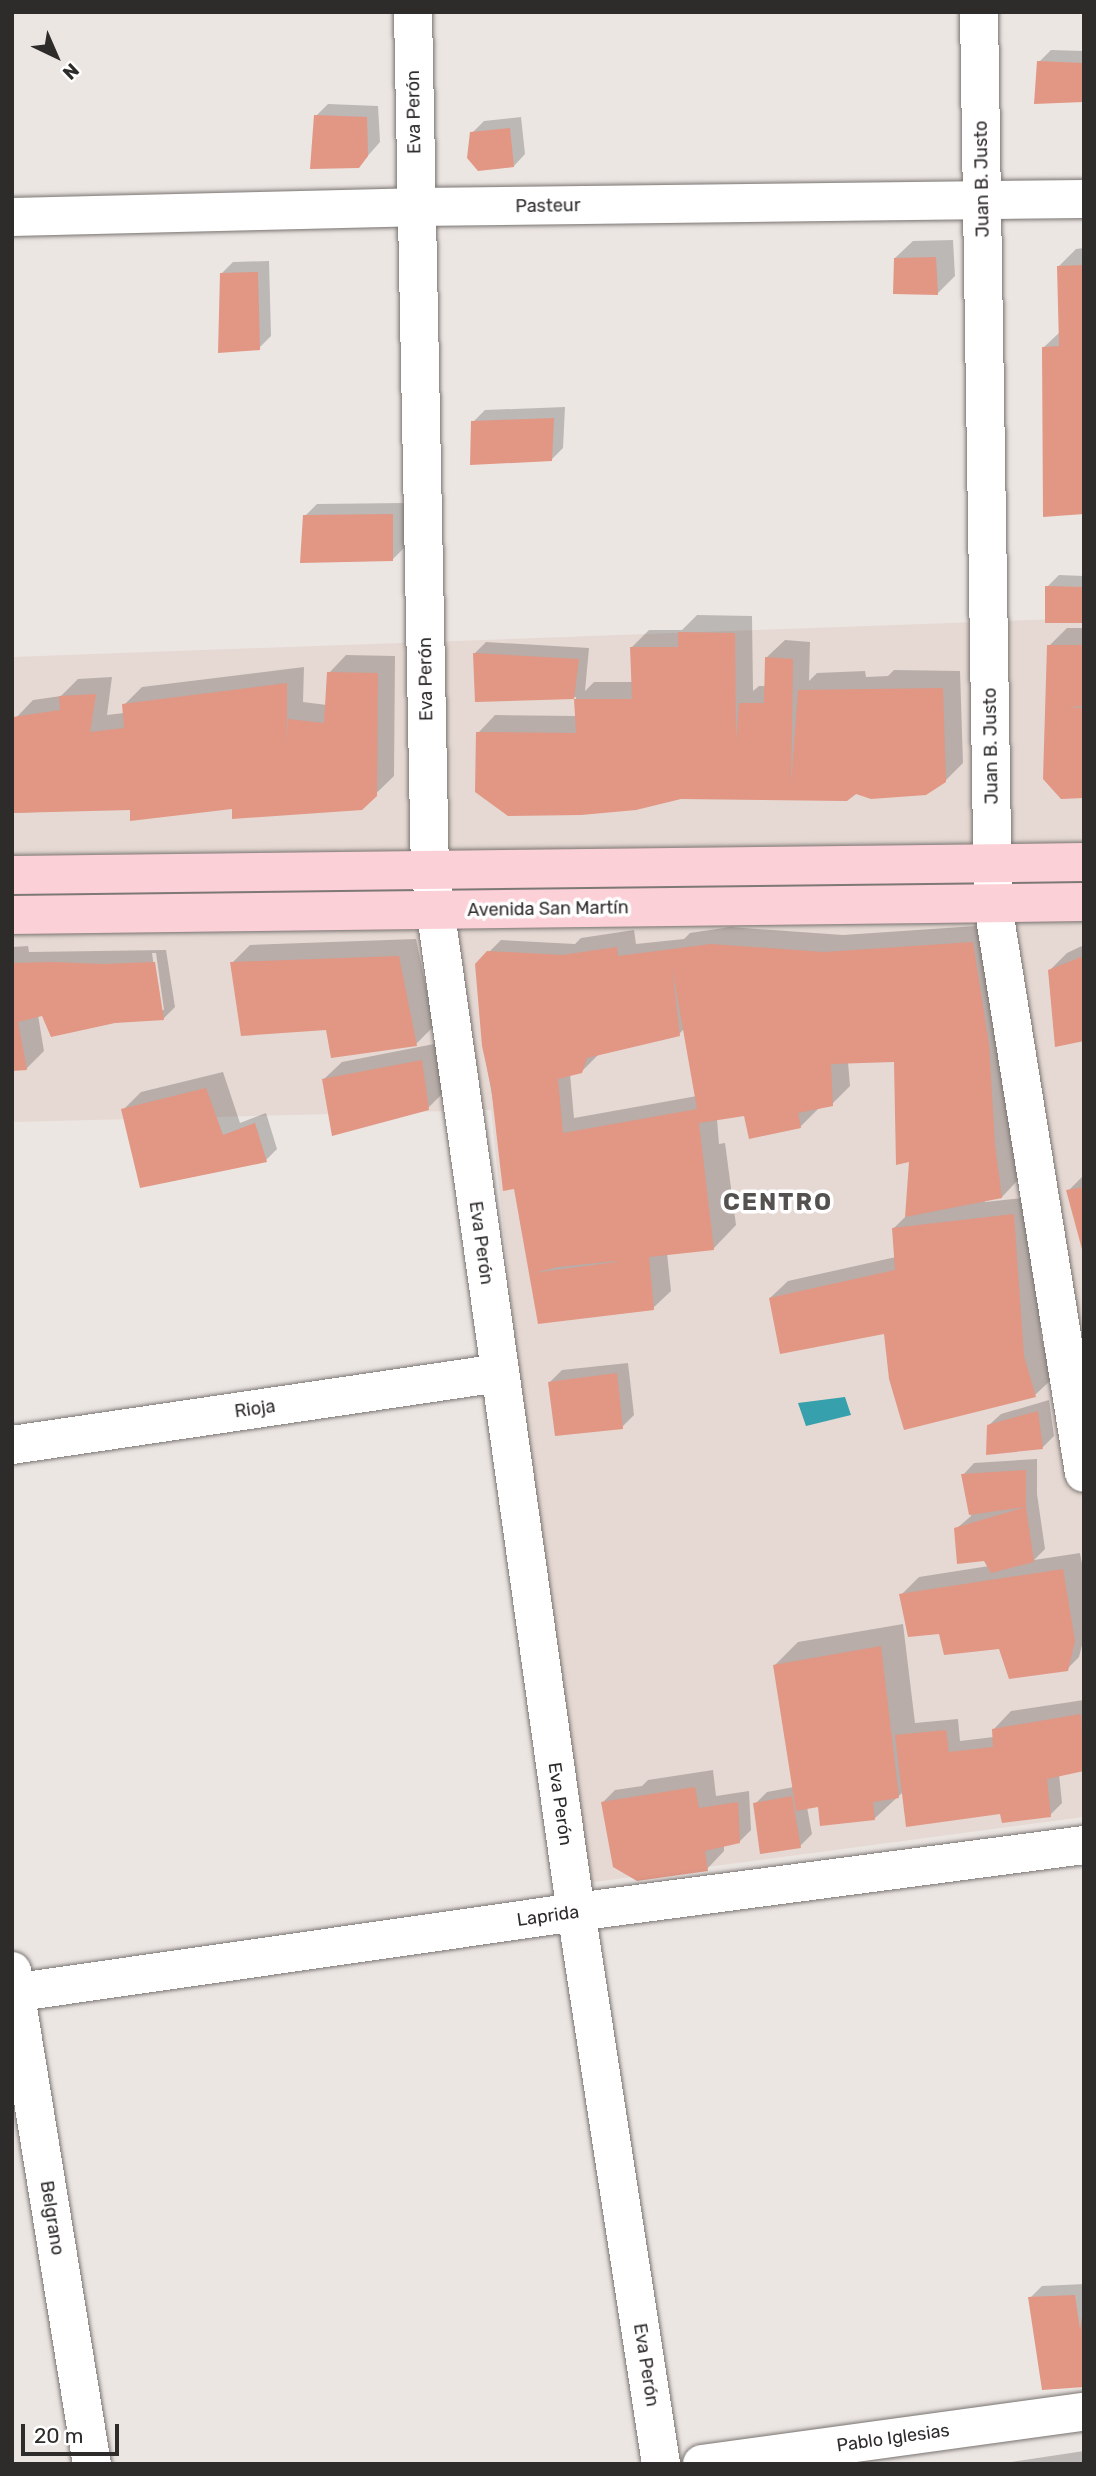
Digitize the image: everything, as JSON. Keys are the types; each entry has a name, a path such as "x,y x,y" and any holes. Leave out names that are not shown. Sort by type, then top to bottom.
{"main road":[{"path":"12,875 1084,862"},
{"name":"Avenida San Martín","path":"12,915 1084,902"}],"street":[{"name":"Eva Perón","path":"413,12 430,871 498,1373 576,1912 661,2464"},
{"name":"Juan B. Justo","path":"979,12 993,905 1084,1473"},
{"name":"Pasteur","path":"12,217 415,207 1084,199"},
{"name":"Rioja","path":"12,1445 498,1373"},
{"name":"Laprida","path":"13,1986 1084,1846"},
{"name":"Belgrano","path":"13,1986 92,2464"},
{"name":"Pablo Iglesias","path":"702,2464 1084,2412"}],"shaded area":[{"path":"1084,618 1084,1817 572,1885 491,1110 12,1122 12,657"}],"water":[{"path":"845,1397 851,1415 806,1426 798,1403"}],"building":[{"path":"1037,61 1084,63 1084,102 1034,104"},
{"path":"314,115 367,117 368,156 359,168 310,169"},
{"path":"510,128 514,167 478,171 467,158 470,132"},
{"path":"936,257 938,295 893,294 894,258"},
{"path":"1084,265 1084,514 1043,517 1042,347 1059,346 1057,266"},
{"path":"258,272 260,350 218,353 220,273"},
{"path":"554,418 552,461 470,465 471,421"},
{"path":"393,514 393,561 300,563 303,515"},
{"path":"1045,586 1084,587 1084,623 1045,623"},
{"path":"678,632 735,633 736,742 739,703 764,703 765,657 793,659 791,785 798,690 943,688 946,782 926,795 871,799 856,794 847,801 681,799 636,810 581,815 508,816 475,792 476,732 576,733 574,699 632,699 630,647 678,647"},
{"path":"1047,645 1084,645 1084,706 1067,707 1084,708 1084,798 1061,799 1043,779"},
{"path":"473,653 579,659 574,699 475,702"},
{"path":"327,672 378,673 377,796 362,810 232,819 232,809 130,821 130,810 12,813 13,717 60,710 59,696 96,694 90,732 124,728 122,704 287,683 287,744 288,719 324,723"},
{"path":"973,942 989,1045 995,1145 1002,1198 905,1217 909,1162 896,1165 894,1062 831,1064 833,1106 798,1113 801,1128 749,1139 744,1116 699,1123 714,1250 649,1257 654,1310 538,1324 514,1189 503,1191 491,1087 482,1046 475,964 487,951 562,955 617,947 618,956 711,944 824,952","holes":["672,967 697,1109 563,1133 558,1079 582,1073 587,1058 680,1036","616,1262 533,1273 558,1267"]},
{"path":"399,956 417,1046 331,1058 326,1030 241,1036 230,962"},
{"path":"1084,956 1084,1041 1055,1047 1048,970"},
{"path":"155,962 164,1020 115,1023 51,1037 42,1016 18,1022 27,1070 12,1071 12,963"},
{"path":"422,1060 429,1110 332,1136 322,1079"},
{"path":"206,1088 223,1135 255,1123 267,1162 140,1188 121,1109"},
{"path":"1084,1187 1084,1253 1083,1253 1066,1190"},
{"path":"1014,1214 1024,1356 1036,1397 904,1430 889,1379 884,1334 780,1354 769,1298 895,1270 892,1228"},
{"path":"617,1373 623,1429 555,1436 548,1382"},
{"path":"1038,1411 1043,1449 986,1455 987,1425"},
{"path":"1026,1470 1026,1507 969,1515 961,1474"},
{"path":"1026,1507 1034,1562 991,1573 984,1561 957,1564 954,1528"},
{"path":"1063,1569 1075,1641 1068,1671 1009,1679 999,1649 944,1655 939,1634 908,1637 899,1594"},
{"path":"881,1646 899,1798 873,1802 875,1820 820,1826 818,1807 796,1811 773,1665"},
{"path":"1081,1714 1084,1771 1047,1779 1051,1817 1002,1823 1000,1814 906,1827 895,1735 946,1730 949,1752 993,1747 992,1729"},
{"path":"695,1787 699,1808 738,1802 740,1843 705,1851 708,1871 637,1881 613,1867 601,1802"},
{"path":"792,1796 801,1848 760,1854 753,1803"},
{"path":"1075,2295 1080,2330 1084,2303 1084,2387 1042,2390 1028,2297"}],"district":[{"name":"CENTRO","path":"778,1203"}]}
